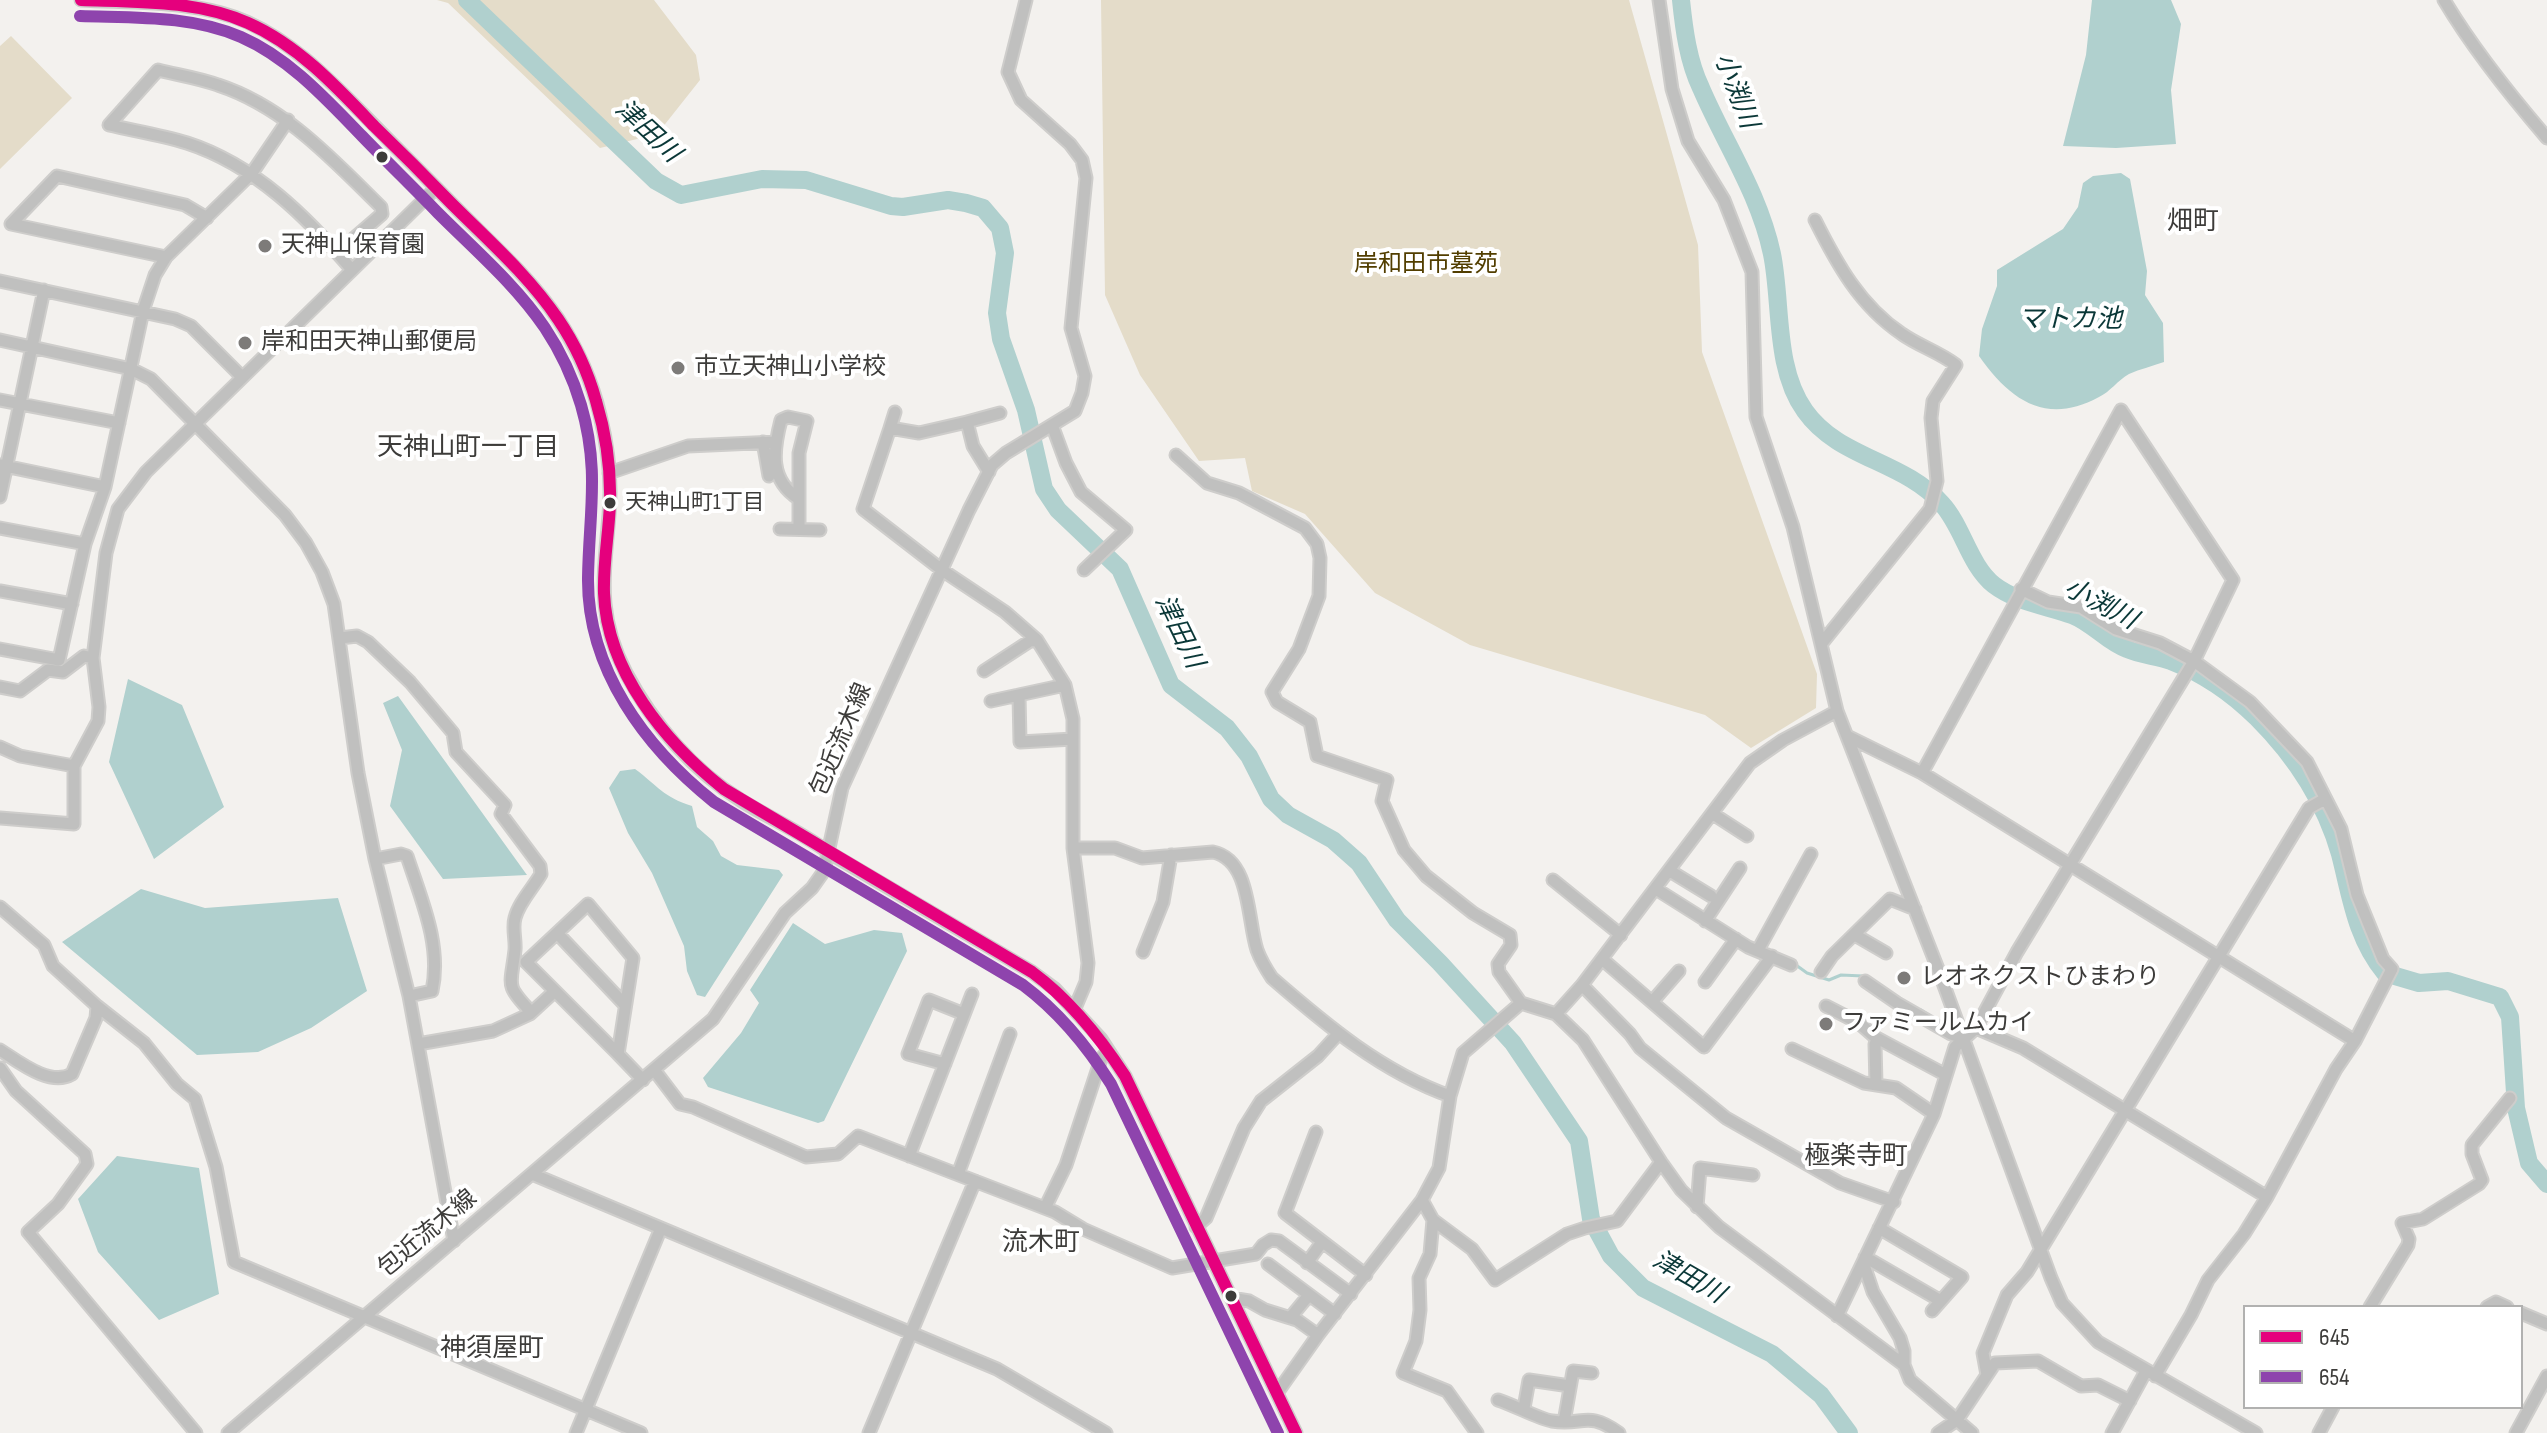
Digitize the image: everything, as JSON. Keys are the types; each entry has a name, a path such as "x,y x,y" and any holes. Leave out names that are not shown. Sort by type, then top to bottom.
{"street":[{"path":"81,0 188,7 217,12 247,22 271,35 315,68 542,297 569,337 594,394 604,431 609,473 604,597 609,631 627,674 665,732 683,754 741,801 809,838 1032,972 1075,1008 1125,1076 1296,1433"},
{"name":"包近流木線","path":"228,1433 713,1019 785,913 812,888 824,871 842,788 989,472 1006,453 1075,411 1084,385 1085,376 1071,328 1086,178 1082,160 1070,144 1021,100 1008,72 1026,0"},
{"path":"1659,0 1672,89 1688,141 1724,200 1752,272 1756,417 1793,527 1837,711 1915,909 2039,1248 2062,1303 2098,1342 2256,1433"},
{"path":"2444,0 2462,32 2547,138"},
{"path":"337,253 382,214 381,207 314,141 288,120 245,96 217,85 158,70 109,125 185,142 219,155 252,173 352,270"},
{"path":"0,649 59,660 85,544 105,487 143,311 155,275 166,257 252,173 288,120"},
{"path":"166,257 11,224 57,176 185,205 207,218"},
{"path":"0,818 74,824 74,766 98,721 93,658 106,553 118,509 146,472 436,188"},
{"path":"1815,220 1839,267 1879,317 1902,335 1956,365 1933,401 1931,418 1937,481 1930,509 1822,643"},
{"path":"0,281 175,319 191,326 242,377"},
{"path":"0,497 3,466 20,404 44,290"},
{"path":"0,340 131,369 151,379 285,515 322,572 334,604 356,758 375,859 409,996 454,1241"},
{"path":"0,400 119,423"},
{"path":"1837,1316 1934,1114 1955,1047 1976,1028 2017,952 2194,661 2233,580 2121,410 1922,773"},
{"path":"895,412 863,509 942,570 1005,612 1037,640 1065,685 1071,706 1073,739 1073,848 1088,963 1086,982 1075,1008"},
{"path":"890,428 919,433 1000,413"},
{"path":"769,476 769,442 781,420 788,417 807,421 799,453 799,529"},
{"path":"967,422 973,446 989,472"},
{"path":"1049,427 1081,492 1126,530 1084,570"},
{"path":"609,473 688,446 769,442"},
{"path":"769,442 774,450 777,475 790,493 799,499"},
{"path":"1176,455 1207,483 1239,493 1305,528 1312,536 1320,558 1319,596 1299,649 1272,692 1277,702 1310,722 1317,756 1387,780 1382,801 1404,850 1426,876 1473,913 1510,935 1511,945 1498,964 1499,972 1521,1003 1556,1014 1583,1040 1661,1162 1697,1207 1719,1227 1904,1365"},
{"path":"3,466 105,487"},
{"path":"0,528 85,544"},
{"path":"780,529 820,530"},
{"path":"2021,589 2048,602 2081,607 2116,629 2160,643 2194,661 2260,712 2307,762 2341,829 2357,895 2383,959 2392,969 2267,1197 2244,1234 2208,1280 2191,1315 2130,1401 2116,1431"},
{"path":"0,591 72,604"},
{"path":"340,638 357,636 368,642 419,692 453,733 456,752 505,805 501,814 540,866 541,874 514,920 515,947 510,971 514,994 531,1012"},
{"path":"984,671 1030,641 1037,640"},
{"path":"0,687 20,691 48,670 63,672 84,656 93,658"},
{"path":"991,701 1065,685"},
{"path":"1019,695 1020,742 1073,739"},
{"path":"1556,1014 1621,935 1750,763 1783,740 1837,711"},
{"path":"1847,736 1922,773 2355,1041"},
{"path":"0,747 20,756 74,766"},
{"path":"1987,1375 1983,1353 2007,1295 2027,1272 2309,808 2325,799"},
{"path":"1713,814 1747,836"},
{"path":"1073,848 1115,848 1142,858 1213,852 1223,854 1241,874 1262,962 1272,978 1339,1033 1402,1076 1450,1096"},
{"path":"375,859 401,854 407,856 431,931 434,953 432,991 409,996"},
{"path":"1758,950 1811,854"},
{"path":"1143,952 1163,902 1171,855"},
{"path":"1705,921 1740,868"},
{"path":"1670,871 1711,896"},
{"path":"1553,880 1621,935"},
{"path":"1656,889 1736,939 1791,965"},
{"path":"1821,972 1890,899 1915,909"},
{"path":"618,1054 633,958 588,904 526,962 643,1080"},
{"path":"0,907 44,945 53,966 144,1043 177,1084 195,1099 216,1167 234,1262 641,1433"},
{"path":"557,933 625,1005"},
{"path":"1855,935 1886,953"},
{"path":"1705,982 1736,939"},
{"path":"1602,959 1704,1047 1772,956"},
{"path":"1652,1002 1679,971"},
{"path":"1865,981 1910,1014 1963,1038"},
{"path":"1582,985 1640,1048 1726,1118 1840,1183 1894,1202"},
{"path":"418,1044 493,1031 531,1012 555,991"},
{"path":"909,1156 972,994"},
{"path":"945,1064 908,1054 929,1000 964,1014"},
{"path":"1277,1393 1422,1200 1439,1168 1459,1059 1482,1034 1521,1003"},
{"path":"0,1050 43,1075 64,1079 72,1074 96,1018 97,1006"},
{"path":"1826,1006 1861,1019 1875,1037 1897,1043 1946,1075"},
{"path":"1976,1028 2023,1048 2267,1197"},
{"path":"1196,1227 1206,1218 1244,1128 1261,1101 1318,1056 1339,1033"},
{"path":"958,1174 1010,1034"},
{"path":"1875,1044 1876,1085"},
{"path":"1792,1049 1864,1083 1896,1088 1934,1114"},
{"path":"1045,1208 1066,1165 1101,1059 1108,1050"},
{"path":"0,1068 16,1091 85,1154 87,1164 58,1204 28,1232 196,1433"},
{"path":"655,1071 680,1104 806,1157 838,1154 858,1136 1045,1208 1083,1229 1172,1268 1256,1254 1271,1240 1279,1241 1351,1294"},
{"path":"2371,1305 2408,1245 2409,1239 2402,1223 2423,1219 2482,1180 2472,1154 2472,1145 2510,1098"},
{"path":"1316,1132 1285,1213 1366,1275"},
{"path":"1422,1200 1433,1220 1472,1249 1495,1280 1567,1234 1617,1221 1661,1162"},
{"path":"1697,1207 1700,1168 1753,1175"},
{"path":"532,1174 997,1369 1106,1433"},
{"path":"869,1433 975,1181"},
{"path":"1433,1220 1430,1254 1419,1278 1420,1310 1416,1341 1403,1373 1447,1391 1477,1433"},
{"path":"576,1433 661,1228"},
{"path":"1864,1260 1936,1306 1962,1277 1879,1228"},
{"path":"1307,1263 1322,1242"},
{"path":"1864,1260 1873,1292 1900,1338 1910,1380 1972,1433"},
{"path":"1268,1264 1335,1314"},
{"path":"1290,1318 1309,1295"},
{"path":"1231,1298 1249,1301 1290,1318 1318,1335"},
{"path":"2523,1314 2547,1324"},
{"path":"1938,1433 1957,1420 1995,1363 2038,1361 2081,1386 2098,1385 2130,1401"},
{"path":"1579,1433 1569,1421 1573,1371 1592,1373"},
{"path":"2516,1433 2547,1376"},
{"path":"1524,1408 1529,1380 1570,1386"},
{"path":"1498,1400 1524,1408 1549,1427 1569,1421 1603,1421 1619,1433"},
{"path":"2319,1433 2332,1409"},
{"path":"1280,1433 1289,1419"}],"green space":[{"path":"437,0 654,0 696,55 700,80 662,128 637,139 600,148 448,3"},
{"name":"岸和田市墓苑","path":"1101,0 1629,0 1698,245 1702,352 1817,674 1816,708 1751,748 1705,715 1470,645 1375,593 1305,514 1252,491 1245,458 1199,461 1140,375 1105,295"},
{"path":"11,36 72,98 0,169 0,46"}],"water":[{"path":"2092,0 2171,0 2181,24 2171,90 2176,144 2116,148 2063,146 2086,55"},
{"name":"マトカ池","path":"2121,173 2130,179 2147,271 2145,295 2163,323 2164,362 2129,374 2103,395 2080,405 2062,409 2031,404 2003,385 1979,356 1982,329 1997,286 1997,270 2063,229 2078,207 2083,183 2093,176"},
{"path":"128,679 182,705 224,807 154,859 109,762"},
{"path":"398,696 527,875 443,879 390,806 402,750 383,703"},
{"path":"635,769 667,795 692,806 697,827 713,841 721,856 737,865 779,870 783,875 705,997 697,995 687,971 684,946 609,788 620,771"},
{"path":"141,889 205,908 338,898 367,991 311,1028 258,1052 197,1055 62,942"},
{"path":"793,923 825,944 874,930 902,933 907,951 824,1121 818,1123 708,1087 703,1078 741,1033 759,1003 750,990"},
{"path":"117,1156 199,1168 219,1294 159,1320 98,1252 78,1199"}],"waterway":[{"name":"津田川","path":"467,0 656,181 681,195 762,179 806,180 891,206 948,200 983,208 1000,228 1005,253 997,313 1001,339 1026,410 1044,489 1058,510 1120,569 1171,685 1227,728 1249,756 1271,799 1288,815 1333,840 1359,863 1397,920 1513,1043 1579,1141 1591,1219 1611,1256 1643,1288 1772,1354 1821,1395 1849,1433"},
{"name":"小渕川","path":"1681,0 1687,45 1697,78 1750,189 1766,232 1775,273 1788,375 1805,411 1835,440 1926,489 1949,513 1978,567 1994,585 2022,600 2080,618 2127,649 2171,661 2206,678 2257,718 2284,748 2317,798 2334,835 2361,931 2385,973 2419,983 2448,981 2500,997 2510,1017 2516,1108 2529,1163 2547,1184"},
{"path":"1796,965 1807,973 1829,980 1841,975 1863,976"},
{"path":"1921,1010 1938,1021"}],"transit line":[{"name":"645","path":"81,0 145,2 208,10 248,23 284,43 331,82 534,288 575,348 600,413 610,477 604,582 608,622 616,650 643,703 681,750 724,789 1032,972 1059,994 1083,1020 1125,1076 1296,1433"},
{"name":"654","path":"80,16 162,19 202,25 241,37 275,56 321,94 521,297 556,346 570,375 587,428 592,471 588,578 590,611 609,674 625,704 665,757 714,802 1023,985 1072,1030 1111,1084 1278,1433"}],"place":[{"name":"天神山保育園","path":"265,246"},
{"name":"岸和田天神山郵便局","path":"245,343"},
{"name":"市立天神山小学校","path":"678,368"},
{"name":"天神山町1丁目","path":"610,503"},
{"name":"レオネクストひまわり","path":"1904,978"},
{"name":"ファミールムカイ","path":"1826,1024"}],"district":[{"name":"畑町","path":"2193,222"},
{"name":"天神山町一丁目","path":"468,448"},
{"name":"極楽寺町","path":"1856,1157"},
{"name":"流木町","path":"1041,1243"},
{"name":"神須屋町","path":"492,1349"}]}
